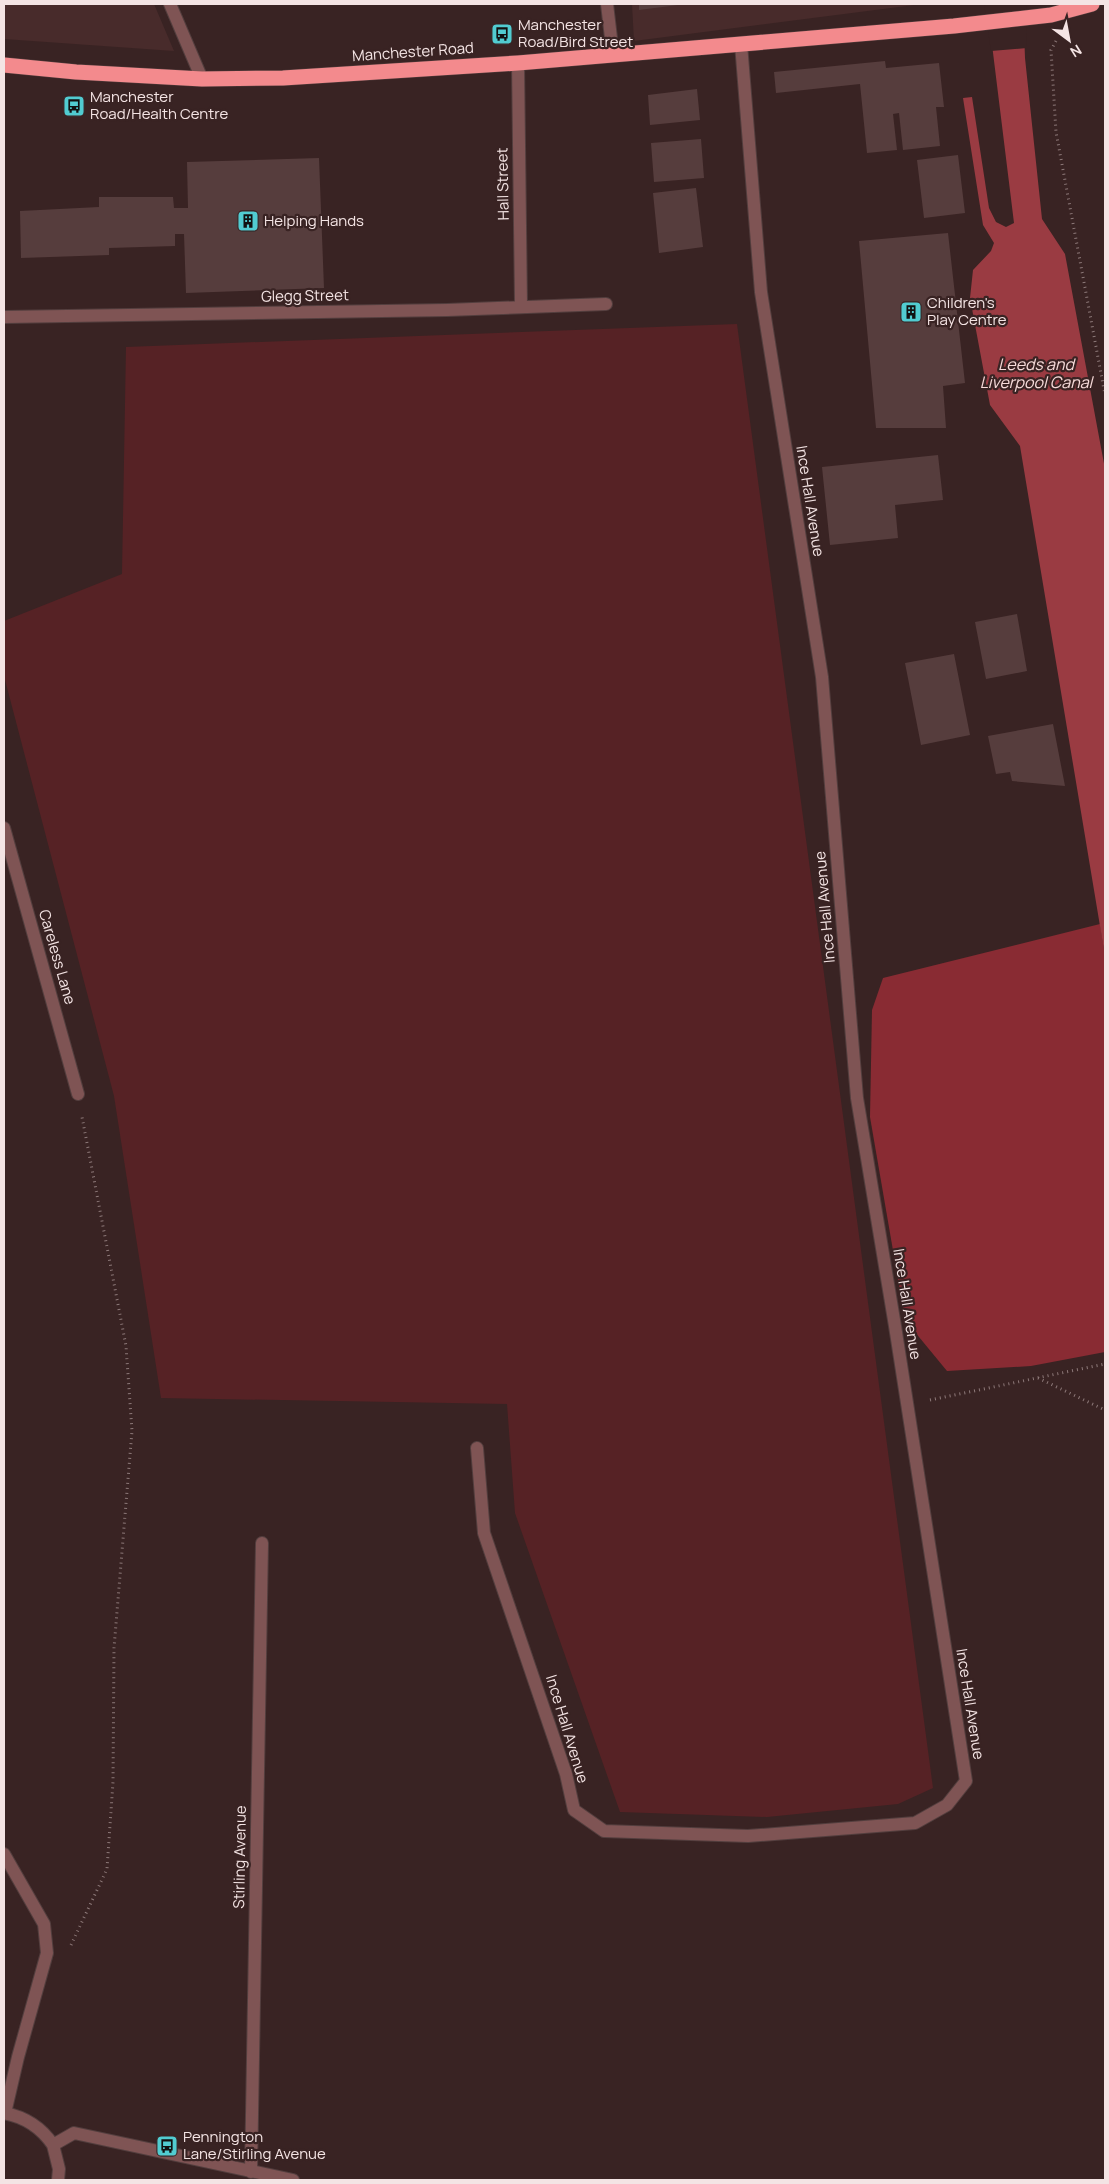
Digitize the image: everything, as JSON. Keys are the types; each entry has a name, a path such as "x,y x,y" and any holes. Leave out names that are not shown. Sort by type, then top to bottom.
{"highway":[{"name":"Manchester Road","path":"4,65 76,72 202,79 283,78 518,63 954,26 1043,16 1092,4"}],"street":[{"path":"170,4 202,79"},
{"path":"607,4 613,55"},
{"name":"Ince Hall Avenue","path":"477,1448 484,1533 563,1765 574,1810 604,1831 748,1836 915,1823 947,1805 966,1781 895,1326 857,1098 822,677 761,292 741,44"},
{"name":"Hall Street","path":"518,63 521,306"},
{"name":"Glegg Street","path":"4,317 438,310 606,304"},
{"name":"Careless Lane","path":"4,828 78,1094"},
{"path":"4,877 17,875"},
{"name":"Stirling Avenue","path":"251,2172 262,1543"},
{"path":"4,1854 44,1924 47,1953 4,2113 27,2120 45,2133 53,2145 59,2169 58,2180"},
{"path":"53,2145 74,2133 293,2180"}],"path":[{"path":"1056,41 1052,50 1056,132 1105,395"},
{"path":"67,1953 107,1869 113,1782 114,1648 132,1431 126,1346 78,1094"},
{"path":"906,1405 1105,1364"},
{"path":"1038,1378 1105,1410"}],"shaded area":[{"path":"4,4 154,4 174,51 4,39"},
{"path":"632,4 922,4 634,41"},
{"path":"737,324 933,1788 898,1804 767,1817 620,1812 515,1513 507,1404 161,1398 114,1096 4,676 4,621 122,574 126,347"},
{"path":"1100,924 1105,956 1105,1352 1031,1366 947,1371 905,1320 870,1117 872,1010 883,978"}],"water":[{"name":"Leeds and Liverpool Canal","path":"987,4 1023,4 1025,58 1042,219 1065,254 1105,469 1105,956 1020,446 990,405 970,298 973,270 991,251 994,243 983,225 963,98 972,97 989,208 996,222 1006,227 1014,223"}],"pier":[{"path":"984,4 1026,4 1027,48 991,51"}],"building":[{"path":"639,4 678,4 678,5 639,10"},
{"path":"885,61 886,68 939,63 944,107 936,107 940,146 903,150 899,113 893,114 897,150 867,153 860,84 776,93 774,72"},
{"path":"697,89 700,120 650,125 648,95"},
{"path":"701,139 704,178 654,182 651,143"},
{"path":"958,155 965,213 924,218 917,160"},
{"name":"Helping Hands","path":"319,158 324,288 186,293 184,234 175,234 175,246 109,248 109,255 21,258 20,211 99,207 99,197 173,197 174,208 188,208 187,162"},
{"path":"696,188 703,247 659,253 653,193"},
{"name":"Children's Play Centre","path":"948,233 965,383 943,386 946,428 876,428 859,241"},
{"path":"938,455 943,500 895,505 898,538 830,545 822,467"},
{"path":"1017,614 1027,671 986,679 975,622"},
{"path":"954,654 970,735 921,745 905,663"},
{"path":"1053,724 1065,786 1012,781 1010,772 996,774 988,736"}],"place":[{"name":"Manchester Road/Bird Street","path":"502,34"},
{"name":"Manchester Road/Health Centre","path":"74,106"},
{"name":"Helping Hands","path":"248,221"},
{"name":"Children's Play Centre","path":"911,312"},
{"name":"Pennington Lane/Stirling Avenue","path":"167,2146"}]}
